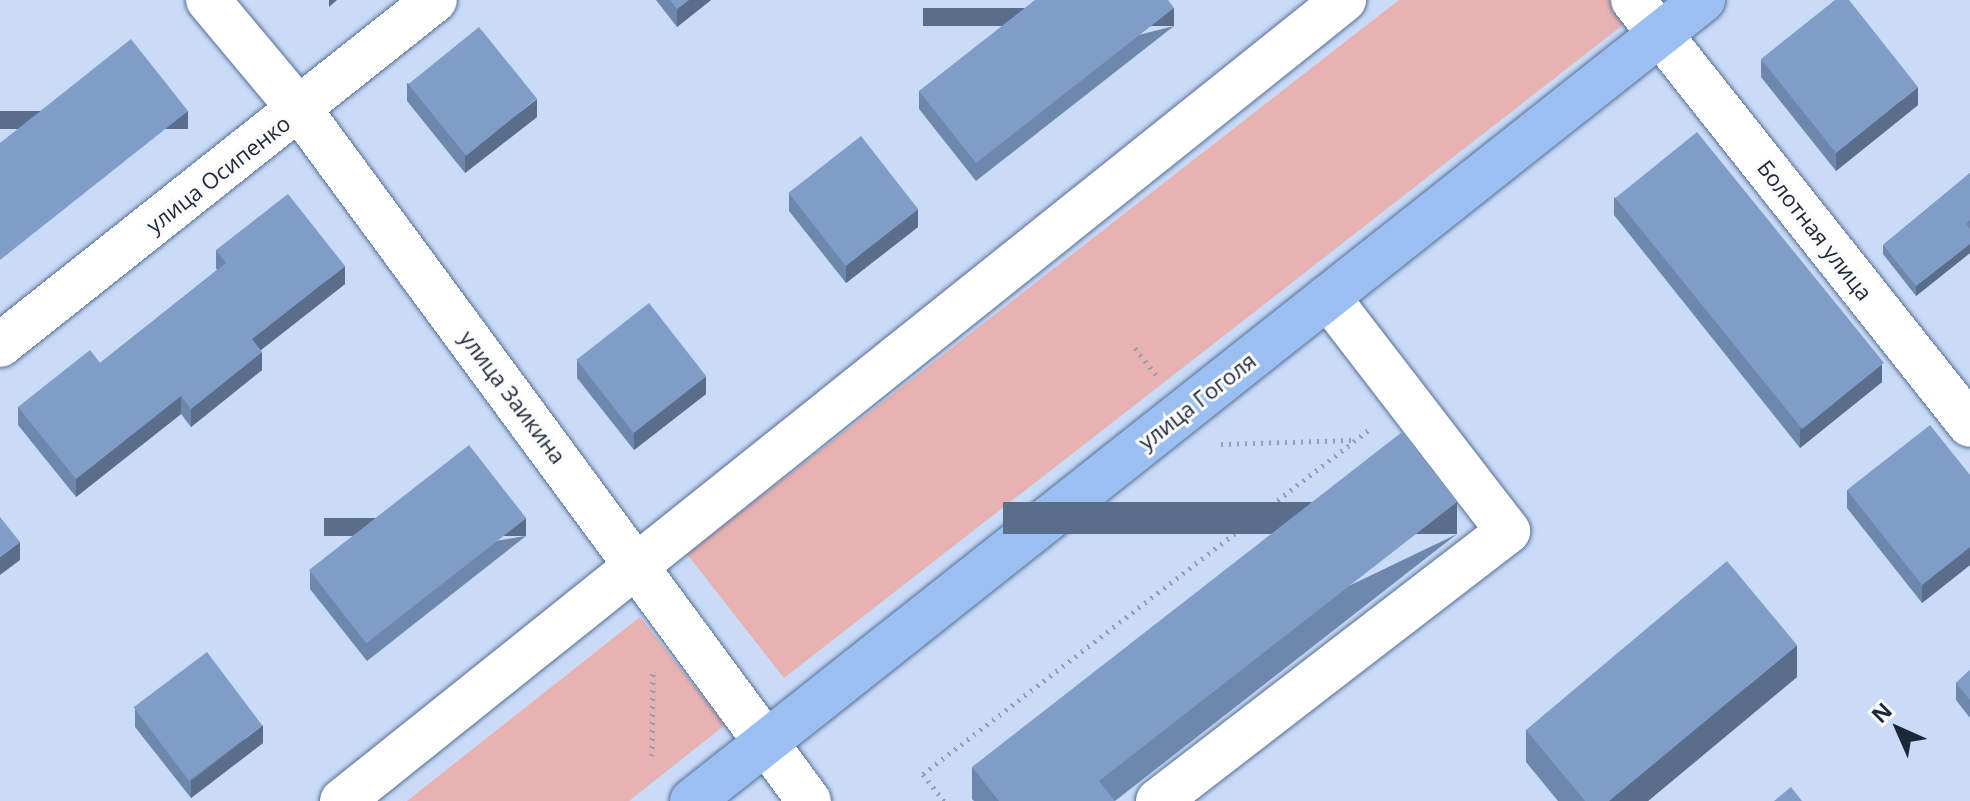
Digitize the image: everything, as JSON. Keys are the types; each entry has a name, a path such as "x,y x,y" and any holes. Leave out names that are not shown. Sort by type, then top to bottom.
{"main road":[{"name":"улица Гоголя","path":"692,801 1703,0"}],"street":[{"name":"улица Заикина","path":"208,0 300,110 636,561 764,744 809,801"},
{"name":"улица Осипенко","path":"0,345 435,0"},
{"path":"342,801 636,561 1344,0"},
{"name":"Болотная улица","path":"1633,0 1970,425"},
{"path":"1158,801 1508,531 1328,297"}],"path":[{"path":"944,801 923,774 1407,400"}],"shaded area":[{"path":"1399,0 1655,0 784,678 687,554"},
{"path":"640,617 725,725 629,801 407,801"}],"building":[{"path":"670,0 689,0 677,9"},
{"path":"1035,0 1168,0 1174,8 976,163 919,91"},
{"path":"1835,0 1849,0 1918,87 1836,153 1761,59"},
{"path":"479,27 537,98 466,156 408,84"},
{"path":"131,39 188,111 0,260 0,143"},
{"path":"1697,132 1884,363 1802,429 1615,198"},
{"path":"861,136 918,209 846,266 789,193"},
{"path":"1970,173 1970,220 1966,224 1970,229 1970,244 1916,286 1883,245"},
{"path":"288,194 345,266 252,339 262,352 191,409 181,396 76,479 18,407 90,350 100,363 226,263 216,250"},
{"path":"649,303 706,376 634,433 577,360"},
{"path":"1930,425 1970,475 1970,547 1922,585 1847,490"},
{"path":"1402,432 1457,502 1099,781 1115,801 999,801 972,767"},
{"path":"469,445 526,518 366,643 309,570"},
{"path":"0,517 20,542 0,557"},
{"path":"1727,561 1797,645 1609,801 1585,801 1526,730"},
{"path":"207,652 262,725 189,781 134,707"},
{"path":"1970,670 1970,700 1956,683"},
{"path":"1791,787 1802,801 1774,801"}]}
